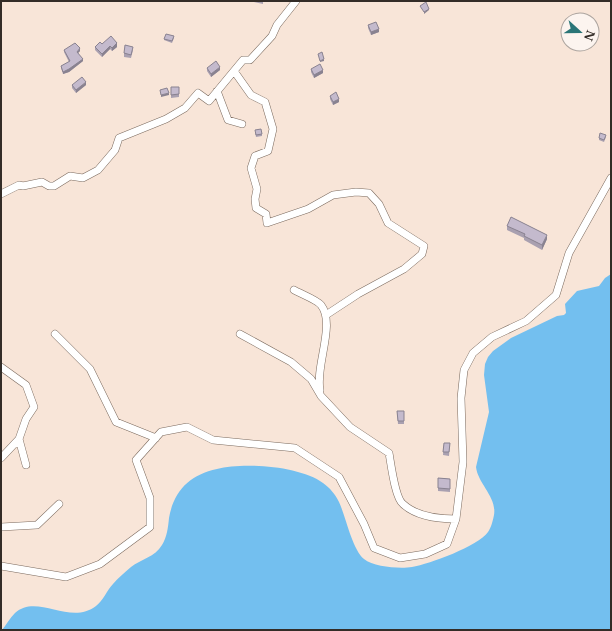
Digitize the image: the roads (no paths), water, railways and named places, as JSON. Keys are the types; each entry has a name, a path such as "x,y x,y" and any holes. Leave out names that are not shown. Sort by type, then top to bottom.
{"street":[{"path":"1,194 19,185 23,186 42,182 49,186 54,186 70,176 83,178 98,170 115,150 119,138 166,119 185,108 198,93 209,101 243,60 250,60 272,36 277,25 296,1"},
{"path":"234,71 251,95 265,102 273,129 268,151 255,156 251,168 257,189 255,199 256,208 266,214 267,223 308,208 333,195 356,192 369,193 379,204 388,222 424,246 422,254 404,269 358,294 326,315"},
{"path":"217,92 228,120 242,124"},
{"path":"1,566 66,577 100,564 150,527 150,498 136,460 161,432 188,427 213,440 295,448 339,478 364,524 374,548 400,558 425,554 447,544 456,519 463,462 461,398 464,370 473,352 492,337 526,321 556,295 569,253 611,178"},
{"path":"294,290 320,304 326,315 325,338 318,381 321,396"},
{"path":"55,334 90,369 116,422 156,438"},
{"path":"240,334 291,362 311,379 321,396 350,427 389,453 396,488 402,504 418,513 439,519 456,519"},
{"path":"1,367 26,385 34,407 26,419 19,439 1,458"},
{"path":"19,439 26,464"},
{"path":"1,527 37,525 59,504"}],"water":[{"path":"611,274 611,630 2,630 15,613 24,608 33,606 75,613 86,611 96,606 111,586 122,575 135,564 152,555 159,549 166,536 171,508 179,492 185,485 199,475 217,469 242,466 272,467 286,469 313,477 328,487 336,496 342,508 353,541 360,554 368,562 380,566 401,568 412,567 453,554 474,543 488,532 494,515 493,502 477,473 476,467 489,412 484,375 485,364 488,357 493,351 511,338 557,316 564,315 566,313 565,304 577,291 599,286 605,278"}]}
